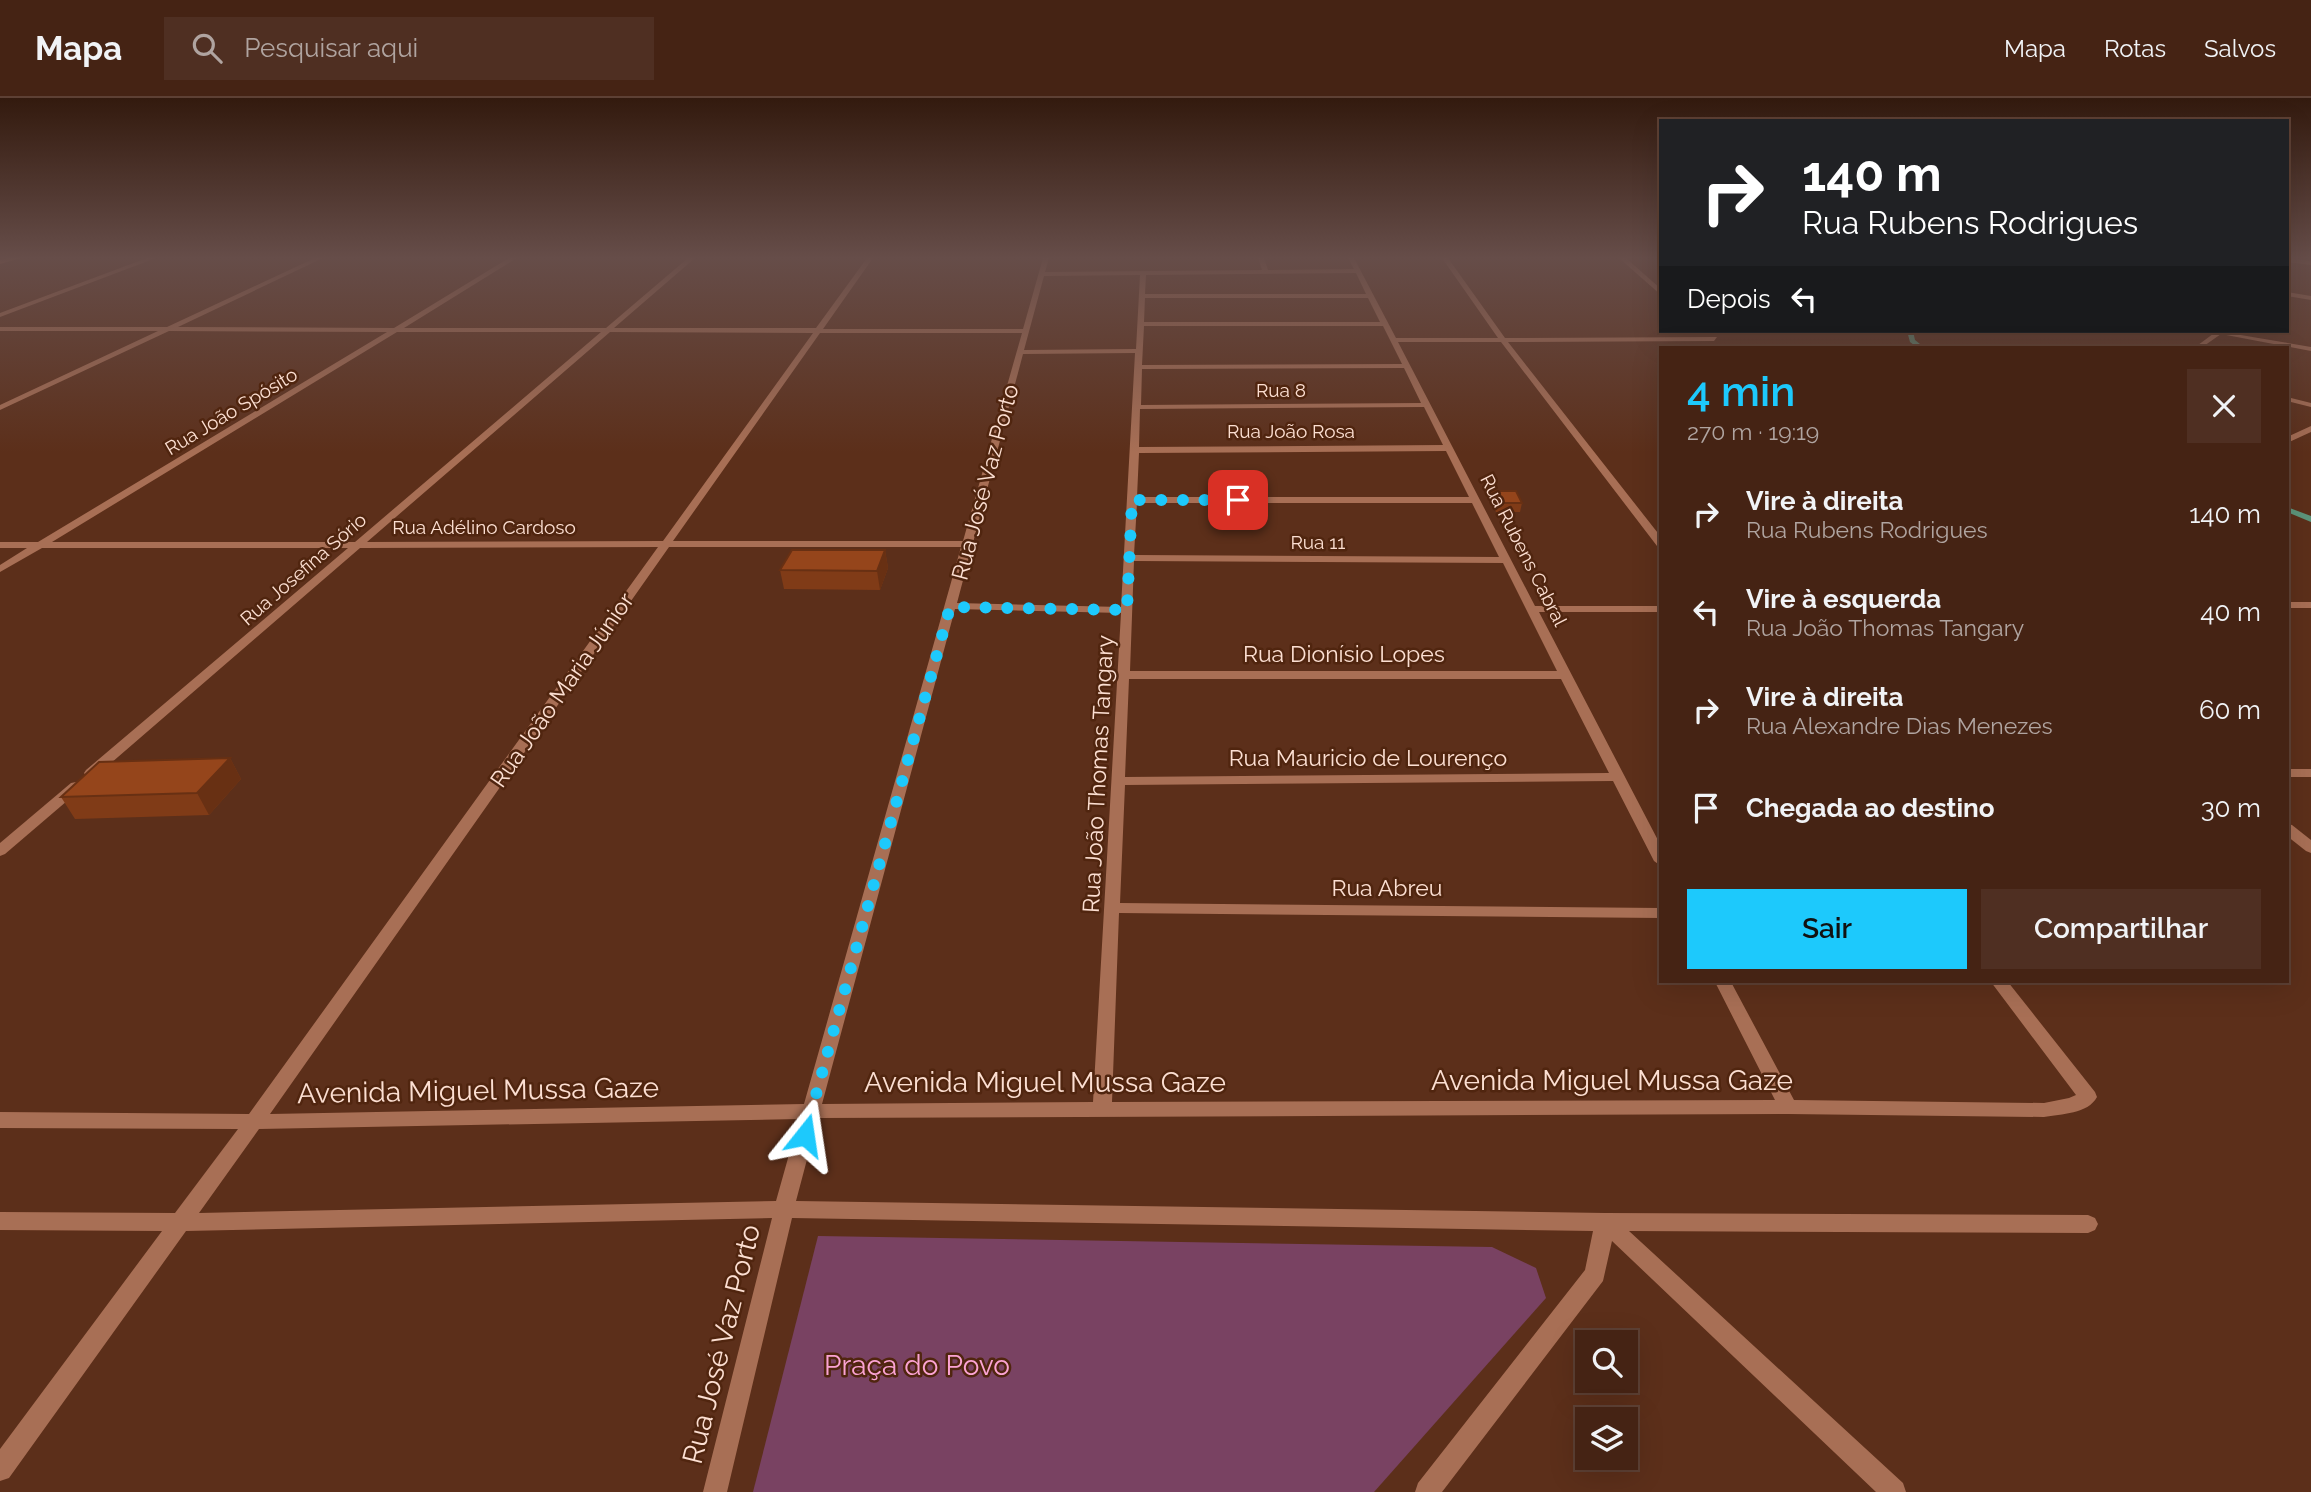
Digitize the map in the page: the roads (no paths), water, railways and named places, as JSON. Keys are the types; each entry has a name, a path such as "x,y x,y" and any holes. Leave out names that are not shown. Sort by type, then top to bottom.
{"street":[{"path":"0,408 182,323"},
{"name":"Rua João Spósito","path":"0,569 406,323"},
{"name":"Rua Josefina Sório","path":"0,851 617,323"},
{"name":"Rua João Maria Júnior","path":"180,1222 824,323"},
{"name":"Rua José Vaz Porto","path":"715,1492 784,1209 1028,323"},
{"path":"1491,323 1659,541"},
{"path":"1140,324 1385,324"},
{"name":"Rua João Thomas Tangary","path":"1102,1110 1140,324"},
{"name":"Rua Rubens Cabral","path":"1385,324 1659,857"},
{"path":"0,329 1026,331"},
{"path":"1393,340 1717,341 1707,333"},
{"path":"2200,346 2217,333"},
{"path":"2230,333 2311,349"},
{"path":"2268,333 2311,340"},
{"path":"1020,352 1139,352"},
{"path":"1138,367 1406,366"},
{"path":"2289,400 2311,405"},
{"name":"Rua 8","path":"1136,407 1426,405"},
{"path":"2289,439 2311,429"},
{"name":"Rua João Rosa","path":"1134,450 1448,447"},
{"path":"1132,500 1475,500"},
{"name":"Rua Adélino Cardoso","path":"0,545 968,544"},
{"name":"Rua 11","path":"1129,558 1506,560"},
{"path":"2289,605 2311,605"},
{"path":"950,607 1127,610"},
{"path":"1531,609 1659,609"},
{"name":"Rua Dionísio Lopes","path":"1123,675 1565,676"},
{"path":"2289,773 2311,773"},
{"name":"Rua Mauricio de Lourenço","path":"1118,781 1618,777"},
{"path":"2289,830 2311,848"},
{"name":"Rua Abreu","path":"1112,908 1659,913"},
{"path":"1724,983 1788,1107"},
{"name":"Avenida Miguel Mussa Gaze","path":"0,1119 254,1122 811,1111 1788,1107 2045,1110 2073,1105 2088,1097 2000,983"},
{"path":"0,1221 180,1222 784,1209 1605,1222 2088,1224"},
{"path":"0,1469 180,1222"},
{"path":"1427,1492 1595,1274 1605,1222"},
{"path":"1605,1222 1895,1492"}],"waterway":[{"path":"1910,333 1912,341 1919,346"},
{"path":"2289,510 2311,519"}],"park label":[{"name":"Praça do Povo","path":"917,1365"}]}
